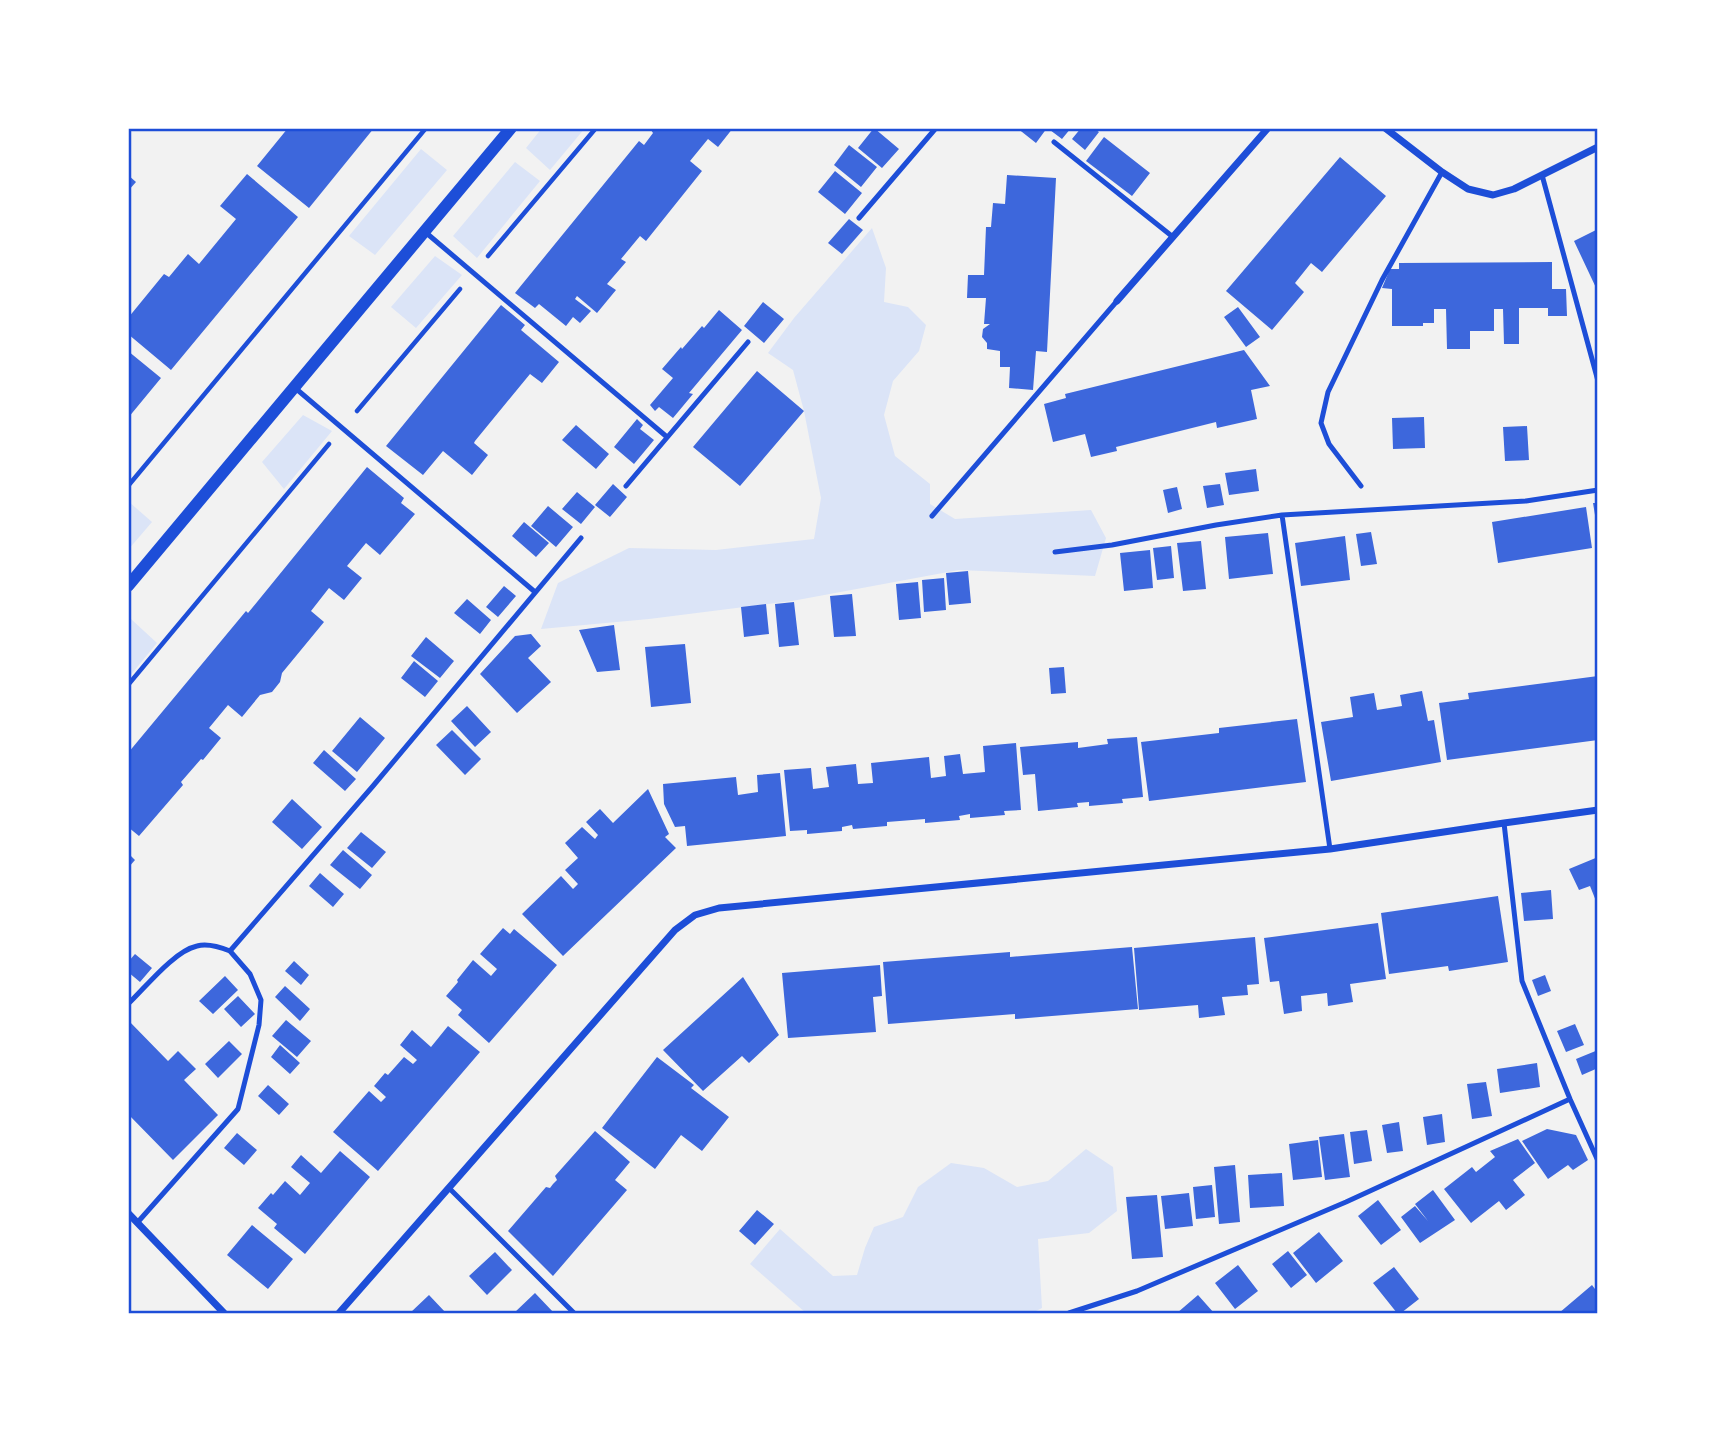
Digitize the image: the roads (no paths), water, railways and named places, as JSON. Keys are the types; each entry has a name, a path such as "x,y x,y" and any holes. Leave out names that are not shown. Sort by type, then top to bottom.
{"street":[{"path":"1117,301 1268,128"},
{"path":"1385,128 1468,189 1493,195 1514,189 1598,146"},
{"path":"128,586 508,129"},
{"path":"339,1313 675,930 695,915 719,908 1330,849 1598,810"},
{"path":"128,1213 224,1313"}],"lane":[{"path":"859,218 936,128"},
{"path":"1054,142 1173,237"},
{"path":"1361,486 1329,444 1321,422 1328,392 1382,280 1442,172"},
{"path":"1542,175 1598,382"},
{"path":"424,231 667,437"},
{"path":"932,516 1117,301"},
{"path":"626,486 748,342"},
{"path":"294,387 536,592"},
{"path":"1055,552 1112,545 1282,515 1526,501 1598,489"},
{"path":"1282,515 1330,849"},
{"path":"230,951 373,786 581,538"},
{"path":"1504,823 1522,981 1598,1161"},
{"path":"128,1004 180,953 197,946 217,946 230,951 250,974 261,1000 259,1025 238,1109 137,1223"},
{"path":"1069,1313 1137,1291 1346,1202 1570,1099"},
{"path":"449,1188 574,1313"}]}
